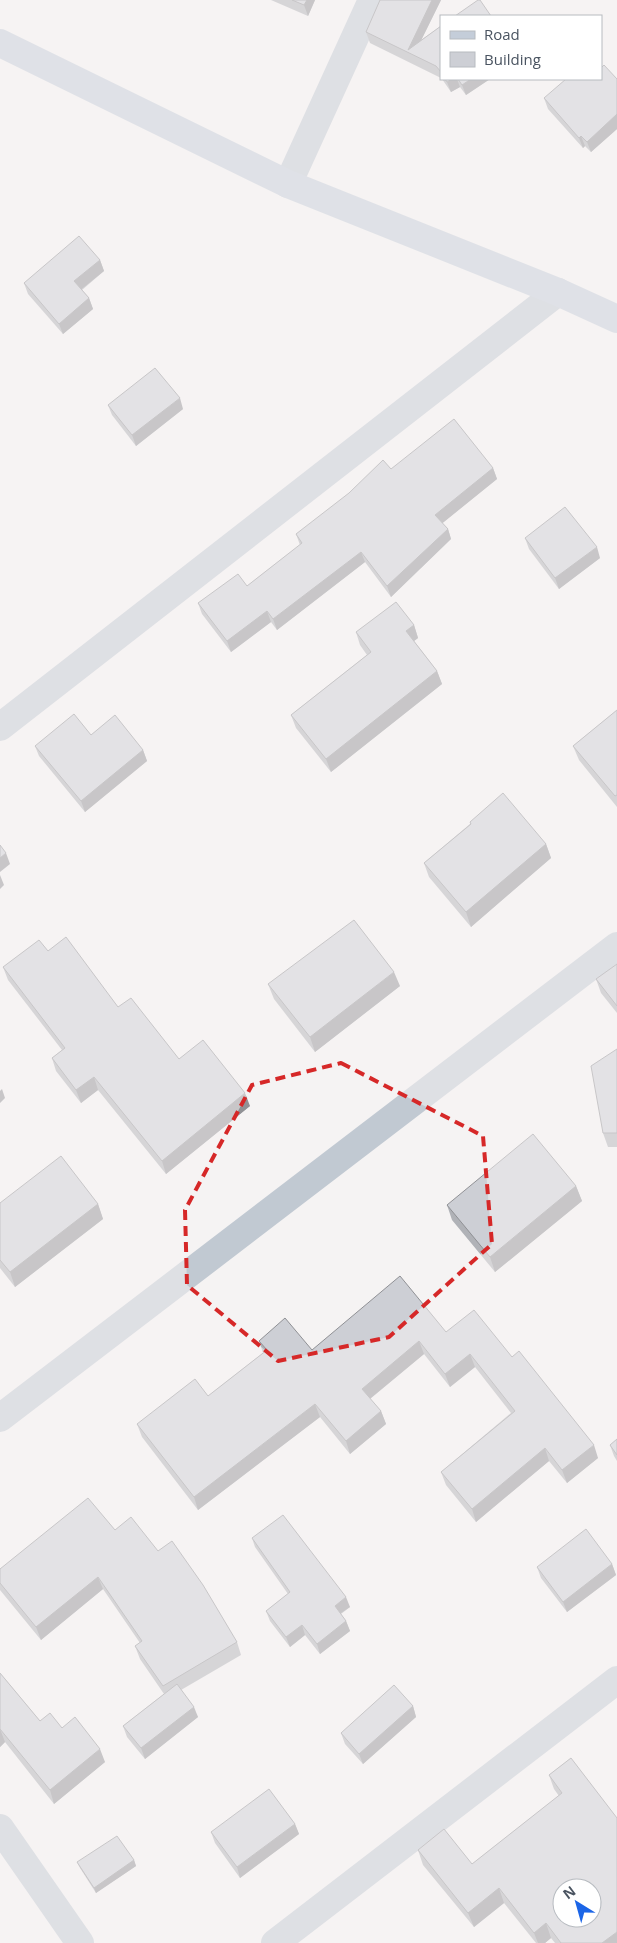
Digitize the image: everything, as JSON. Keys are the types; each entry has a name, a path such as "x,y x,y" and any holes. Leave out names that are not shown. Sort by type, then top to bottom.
{"street":[{"path":"288,184 372,0"},
{"path":"0,43 288,184 558,292 617,319"},
{"path":"0,727 558,292"},
{"path":"0,1418 617,946"},
{"path":"275,1943 617,1680"},
{"path":"0,1828 80,1943"}],"highlighted area":[{"path":"341,1063 483,1136 492,1244 389,1337 278,1361 187,1285 185,1210 252,1085"}],"building":[{"path":"292,0 307,0 304,5"},
{"path":"380,0 432,0 408,50 440,27 440,71 436,66 366,32"},
{"path":"480,0 490,15 456,15"},
{"path":"604,65 617,79 617,114 587,142 581,136 579,138 544,98 565,80 602,80 602,67"},
{"path":"459,80 470,80 462,85"},
{"path":"79,236 100,260 74,281 89,298 59,324 24,283"},
{"path":"155,368 180,398 132,435 108,405"},
{"path":"454,419 493,468 435,515 448,529 387,586 361,552 273,619 267,611 227,641 198,603 238,574 247,586 302,543 296,534 349,493 383,460 391,469"},
{"path":"565,507 597,547 555,578 525,538"},
{"path":"396,602 414,625 406,631 437,671 326,759 291,715 371,652 356,632"},
{"path":"617,710 617,795 615,796 573,746"},
{"path":"74,714 91,735 115,715 143,750 81,801 35,746"},
{"path":"503,793 546,844 466,912 424,863 471,824 470,822"},
{"path":"0,845 6,853 0,858"},
{"path":"354,920 394,972 310,1037 268,984"},
{"path":"66,937 118,1007 131,998 179,1059 203,1040 245,1093 162,1161 94,1077 76,1090 52,1058 65,1048 3,967 39,940 48,951"},
{"path":"617,964 617,1006 596,979"},
{"path":"617,1049 617,1133 603,1133 591,1066"},
{"path":"533,1134 576,1186 490,1257 447,1205"},
{"path":"61,1156 98,1204 10,1272 0,1260 0,1203"},
{"path":"400,1276 446,1332 474,1310 512,1357 519,1351 594,1445 562,1470 545,1448 472,1509 441,1472 515,1411 470,1354 445,1374 419,1341 362,1389 381,1411 346,1441 315,1404 194,1497 137,1424 195,1379 208,1396 267,1350 259,1341 285,1318 312,1350"},
{"path":"617,1439 617,1455 610,1445"},
{"path":"88,1498 115,1530 131,1517 158,1551 172,1541 203,1585 237,1642 163,1686 135,1646 142,1641 98,1577 36,1627 0,1583 0,1569"},
{"path":"283,1515 346,1597 335,1606 346,1621 317,1644 302,1625 286,1637 266,1611 290,1592 252,1538"},
{"path":"586,1529 612,1564 563,1602 537,1567"},
{"path":"0,1673 40,1721 50,1713 62,1728 75,1717 100,1749 50,1790 0,1729"},
{"path":"177,1684 194,1707 141,1748 123,1726"},
{"path":"394,1685 413,1706 359,1754 341,1733"},
{"path":"571,1758 617,1818 617,1932 602,1943 561,1943 546,1923 534,1933 499,1888 468,1913 418,1850 444,1829 472,1864 562,1793 549,1775"},
{"path":"269,1789 295,1824 237,1867 211,1832"},
{"path":"117,1836 134,1860 94,1888 77,1862"}]}
